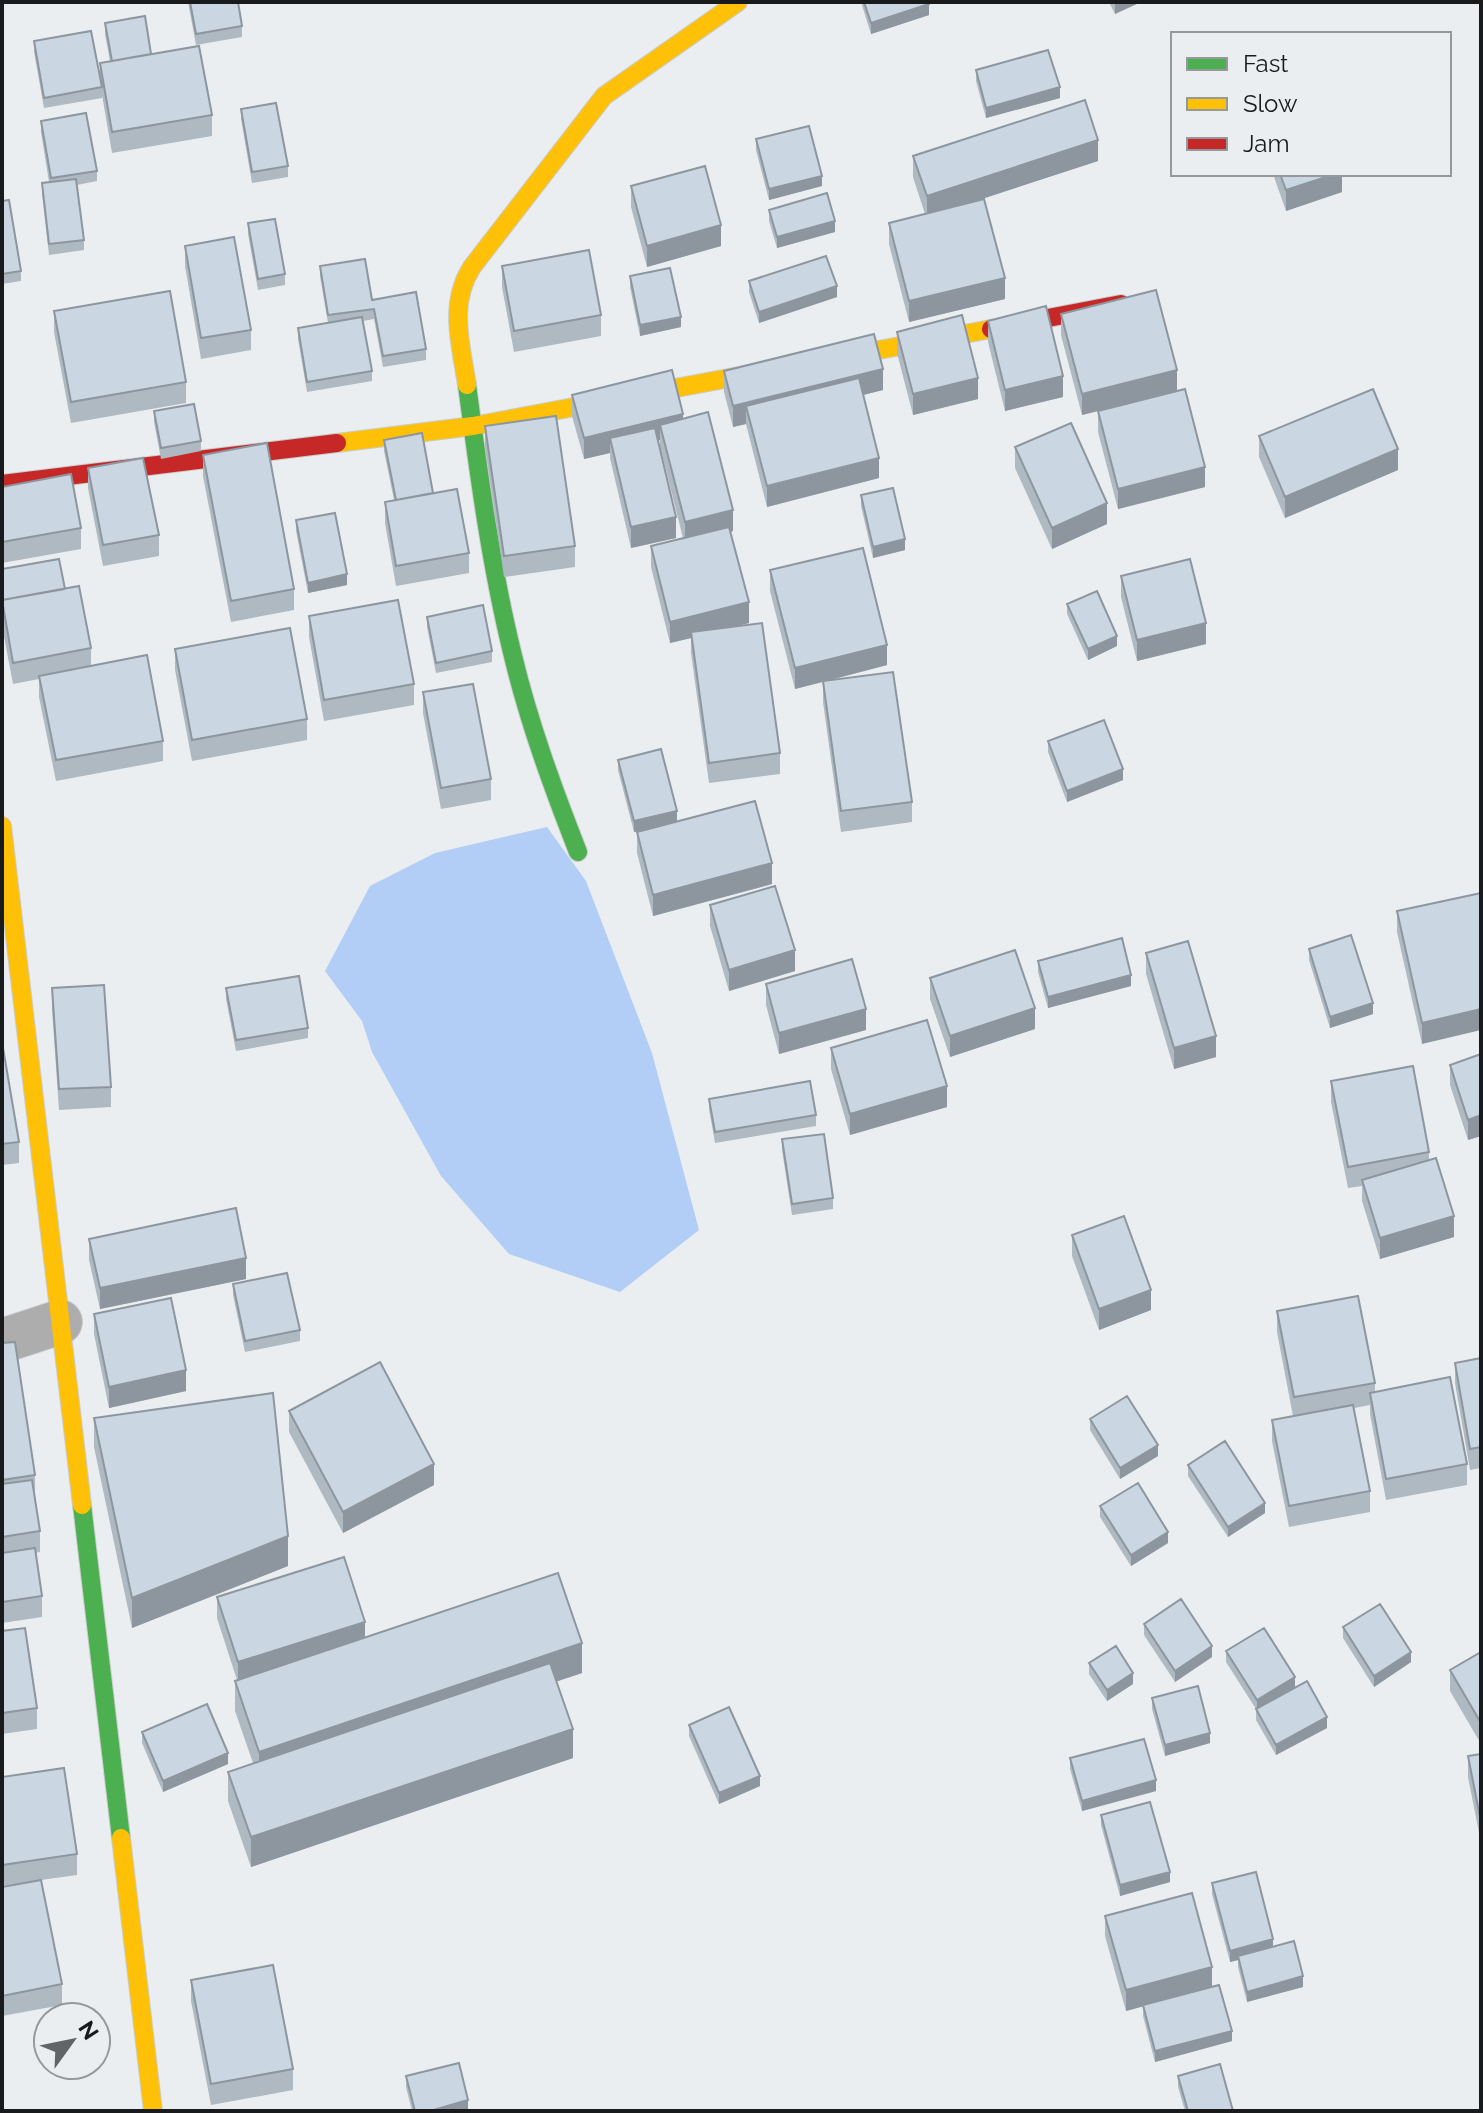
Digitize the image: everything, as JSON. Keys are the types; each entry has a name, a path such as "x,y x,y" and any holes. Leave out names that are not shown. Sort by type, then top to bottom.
{"street":[{"path":"578,852 556,797 513,657 484,516 456,309 462,282 604,96 738,2"},
{"path":"2,484 473,426 1136,301"},
{"path":"2,826 153,2111"},
{"path":"2,1341 60,1322"}],"water":[{"path":"547,827 586,881 652,1053 699,1230 620,1292 509,1254 441,1176 372,1052 362,1021 325,971 370,886 435,853"}],"building":[{"path":"190,2 238,2 242,26 196,34"},
{"path":"864,2 929,2 929,4 871,23"},
{"path":"145,16 151,54 112,61 105,23"},
{"path":"91,31 102,87 44,98 34,41"},
{"path":"199,46 212,115 112,132 100,63"},
{"path":"1048,50 1060,87 986,108 976,70"},
{"path":"1085,100 1098,140 927,196 913,156"},
{"path":"276,103 288,166 252,172 241,109"},
{"path":"86,113 97,171 51,178 41,121"},
{"path":"809,126 822,176 769,189 756,139"},
{"path":"705,166 721,225 647,246 631,186"},
{"path":"1281,176 1329,176 1286,190"},
{"path":"76,179 84,240 49,244 42,183"},
{"path":"827,193 835,221 777,237 769,210"},
{"path":"984,199 1005,278 909,301 889,223"},
{"path":"9,200 21,271 2,274 2,201"},
{"path":"275,219 285,274 258,279 248,223"},
{"path":"234,237 251,330 201,338 185,246"},
{"path":"589,250 601,315 514,331 502,266"},
{"path":"826,256 837,286 759,312 749,281"},
{"path":"365,259 372,300 416,292 426,349 383,356 374,309 328,315 320,266"},
{"path":"670,268 681,317 640,325 630,276"},
{"path":"1156,290 1177,370 1082,394 1061,314"},
{"path":"170,291 186,382 71,402 54,311"},
{"path":"1046,306 1063,376 1005,390 988,321"},
{"path":"962,315 978,378 913,394 897,332"},
{"path":"362,317 372,371 307,382 298,328"},
{"path":"874,334 883,369 733,406 724,371"},
{"path":"672,370 683,414 584,438 572,395"},
{"path":"859,378 879,458 767,486 746,406"},
{"path":"1185,389 1205,467 1118,489 1098,411"},
{"path":"1373,389 1398,449 1285,497 1259,436"},
{"path":"194,404 201,441 161,448 154,411"},
{"path":"708,412 733,510 685,522 660,425"},
{"path":"556,416 575,546 504,556 485,426"},
{"path":"1071,423 1107,503 1052,528 1015,447"},
{"path":"655,428 676,517 631,527 610,438"},
{"path":"422,433 433,493 396,500 384,440"},
{"path":"267,443 294,589 231,601 203,455"},
{"path":"143,458 159,535 103,545 88,468"},
{"path":"71,474 81,528 2,542 2,487"},
{"path":"893,488 905,539 873,547 861,495"},
{"path":"457,489 469,553 396,566 385,502"},
{"path":"335,513 347,574 308,583 296,520"},
{"path":"729,527 749,602 670,622 651,546"},
{"path":"863,548 887,645 795,668 770,570"},
{"path":"59,559 65,589 2,600 2,569"},
{"path":"1190,559 1206,623 1137,640 1121,576"},
{"path":"79,586 91,648 13,663 2,600"},
{"path":"1097,591 1117,636 1088,649 1067,604"},
{"path":"398,600 414,684 324,700 309,616"},
{"path":"483,605 492,651 436,663 427,617"},
{"path":"762,623 780,753 709,763 691,632"},
{"path":"290,628 307,719 192,740 175,649"},
{"path":"147,655 163,741 56,760 39,676"},
{"path":"893,672 912,802 841,811 823,681"},
{"path":"473,684 491,779 441,788 423,692"},
{"path":"1104,720 1123,769 1067,791 1048,741"},
{"path":"661,749 677,811 634,821 618,760"},
{"path":"755,801 772,863 653,895 637,832"},
{"path":"775,886 795,950 729,970 710,905"},
{"path":"1481,893 1481,1009 1422,1023 1397,911"},
{"path":"1351,935 1373,1003 1330,1017 1309,949"},
{"path":"1122,938 1131,975 1048,997 1038,961"},
{"path":"1188,941 1216,1036 1174,1048 1146,953"},
{"path":"1015,950 1035,1008 950,1036 930,978"},
{"path":"852,959 866,1009 779,1033 766,984"},
{"path":"299,976 308,1028 236,1040 226,988"},
{"path":"104,985 111,1087 59,1089 52,988"},
{"path":"927,1020 947,1086 850,1114 831,1048"},
{"path":"2,1042 19,1142 2,1144"},
{"path":"1481,1054 1481,1115 1468,1120 1450,1065"},
{"path":"1413,1066 1429,1152 1348,1167 1331,1081"},
{"path":"810,1081 816,1115 715,1132 709,1099"},
{"path":"824,1134 833,1198 792,1204 782,1139"},
{"path":"1436,1158 1454,1216 1380,1238 1362,1180"},
{"path":"236,1208 246,1258 100,1288 89,1239"},
{"path":"1124,1216 1151,1290 1099,1309 1072,1235"},
{"path":"287,1273 300,1330 245,1341 233,1284"},
{"path":"1358,1296 1375,1383 1294,1397 1277,1311"},
{"path":"171,1298 186,1370 109,1387 94,1314"},
{"path":"15,1342 35,1475 2,1480 2,1343"},
{"path":"1481,1358 1481,1447 1470,1449 1455,1363"},
{"path":"380,1362 434,1464 343,1512 289,1411"},
{"path":"1450,1377 1467,1464 1386,1479 1370,1393"},
{"path":"273,1393 288,1536 132,1598 94,1418"},
{"path":"1127,1396 1158,1445 1120,1468 1090,1419"},
{"path":"1353,1405 1370,1491 1289,1506 1272,1420"},
{"path":"1225,1441 1265,1503 1228,1527 1188,1465"},
{"path":"32,1480 40,1531 2,1537 2,1484"},
{"path":"1138,1483 1168,1532 1131,1555 1100,1506"},
{"path":"35,1548 42,1596 2,1602 2,1553"},
{"path":"344,1557 365,1622 238,1662 217,1597"},
{"path":"558,1573 582,1643 259,1752 235,1681"},
{"path":"1181,1599 1212,1646 1175,1671 1144,1624"},
{"path":"1380,1604 1411,1652 1374,1676 1343,1627"},
{"path":"25,1628 37,1708 2,1713 2,1631"},
{"path":"1264,1628 1295,1677 1257,1700 1226,1651"},
{"path":"1116,1646 1133,1673 1107,1690 1089,1663"},
{"path":"1481,1652 1481,1723 1450,1670"},
{"path":"550,1663 573,1729 251,1837 228,1772"},
{"path":"1307,1681 1327,1717 1276,1745 1256,1709"},
{"path":"1198,1686 1210,1733 1165,1745 1152,1698"},
{"path":"207,1704 228,1753 163,1781 142,1732"},
{"path":"729,1707 760,1776 719,1793 689,1725"},
{"path":"1144,1739 1156,1780 1082,1801 1070,1758"},
{"path":"1481,1754 1481,1822 1468,1756"},
{"path":"64,1768 77,1854 2,1865 2,1777"},
{"path":"1150,1802 1170,1872 1120,1885 1101,1815"},
{"path":"1256,1872 1273,1939 1230,1951 1212,1883"},
{"path":"41,1880 62,1984 2,1996 2,1887"},
{"path":"1192,1893 1212,1967 1126,1990 1105,1916"},
{"path":"1294,1941 1303,1976 1247,1992 1238,1956"},
{"path":"273,1965 293,2069 211,2084 191,1980"},
{"path":"1219,1985 1232,2031 1155,2051 1143,2005"},
{"path":"459,2063 468,2100 430,2111 415,2111 406,2076"},
{"path":"1220,2064 1233,2111 1188,2111 1178,2076"}],"traffic: fast":[{"path":"467,385 505,623 526,706 578,852"},
{"path":"82,1505 121,1838"}],"traffic: slow":[{"path":"467,385 458,310 460,295 472,267 604,96 738,2"},
{"path":"337,443 473,426 991,329"},
{"path":"2,826 82,1505"},
{"path":"121,1838 153,2111"}],"traffic: jam":[{"path":"991,329 1121,304"},
{"path":"2,484 337,443"}]}
